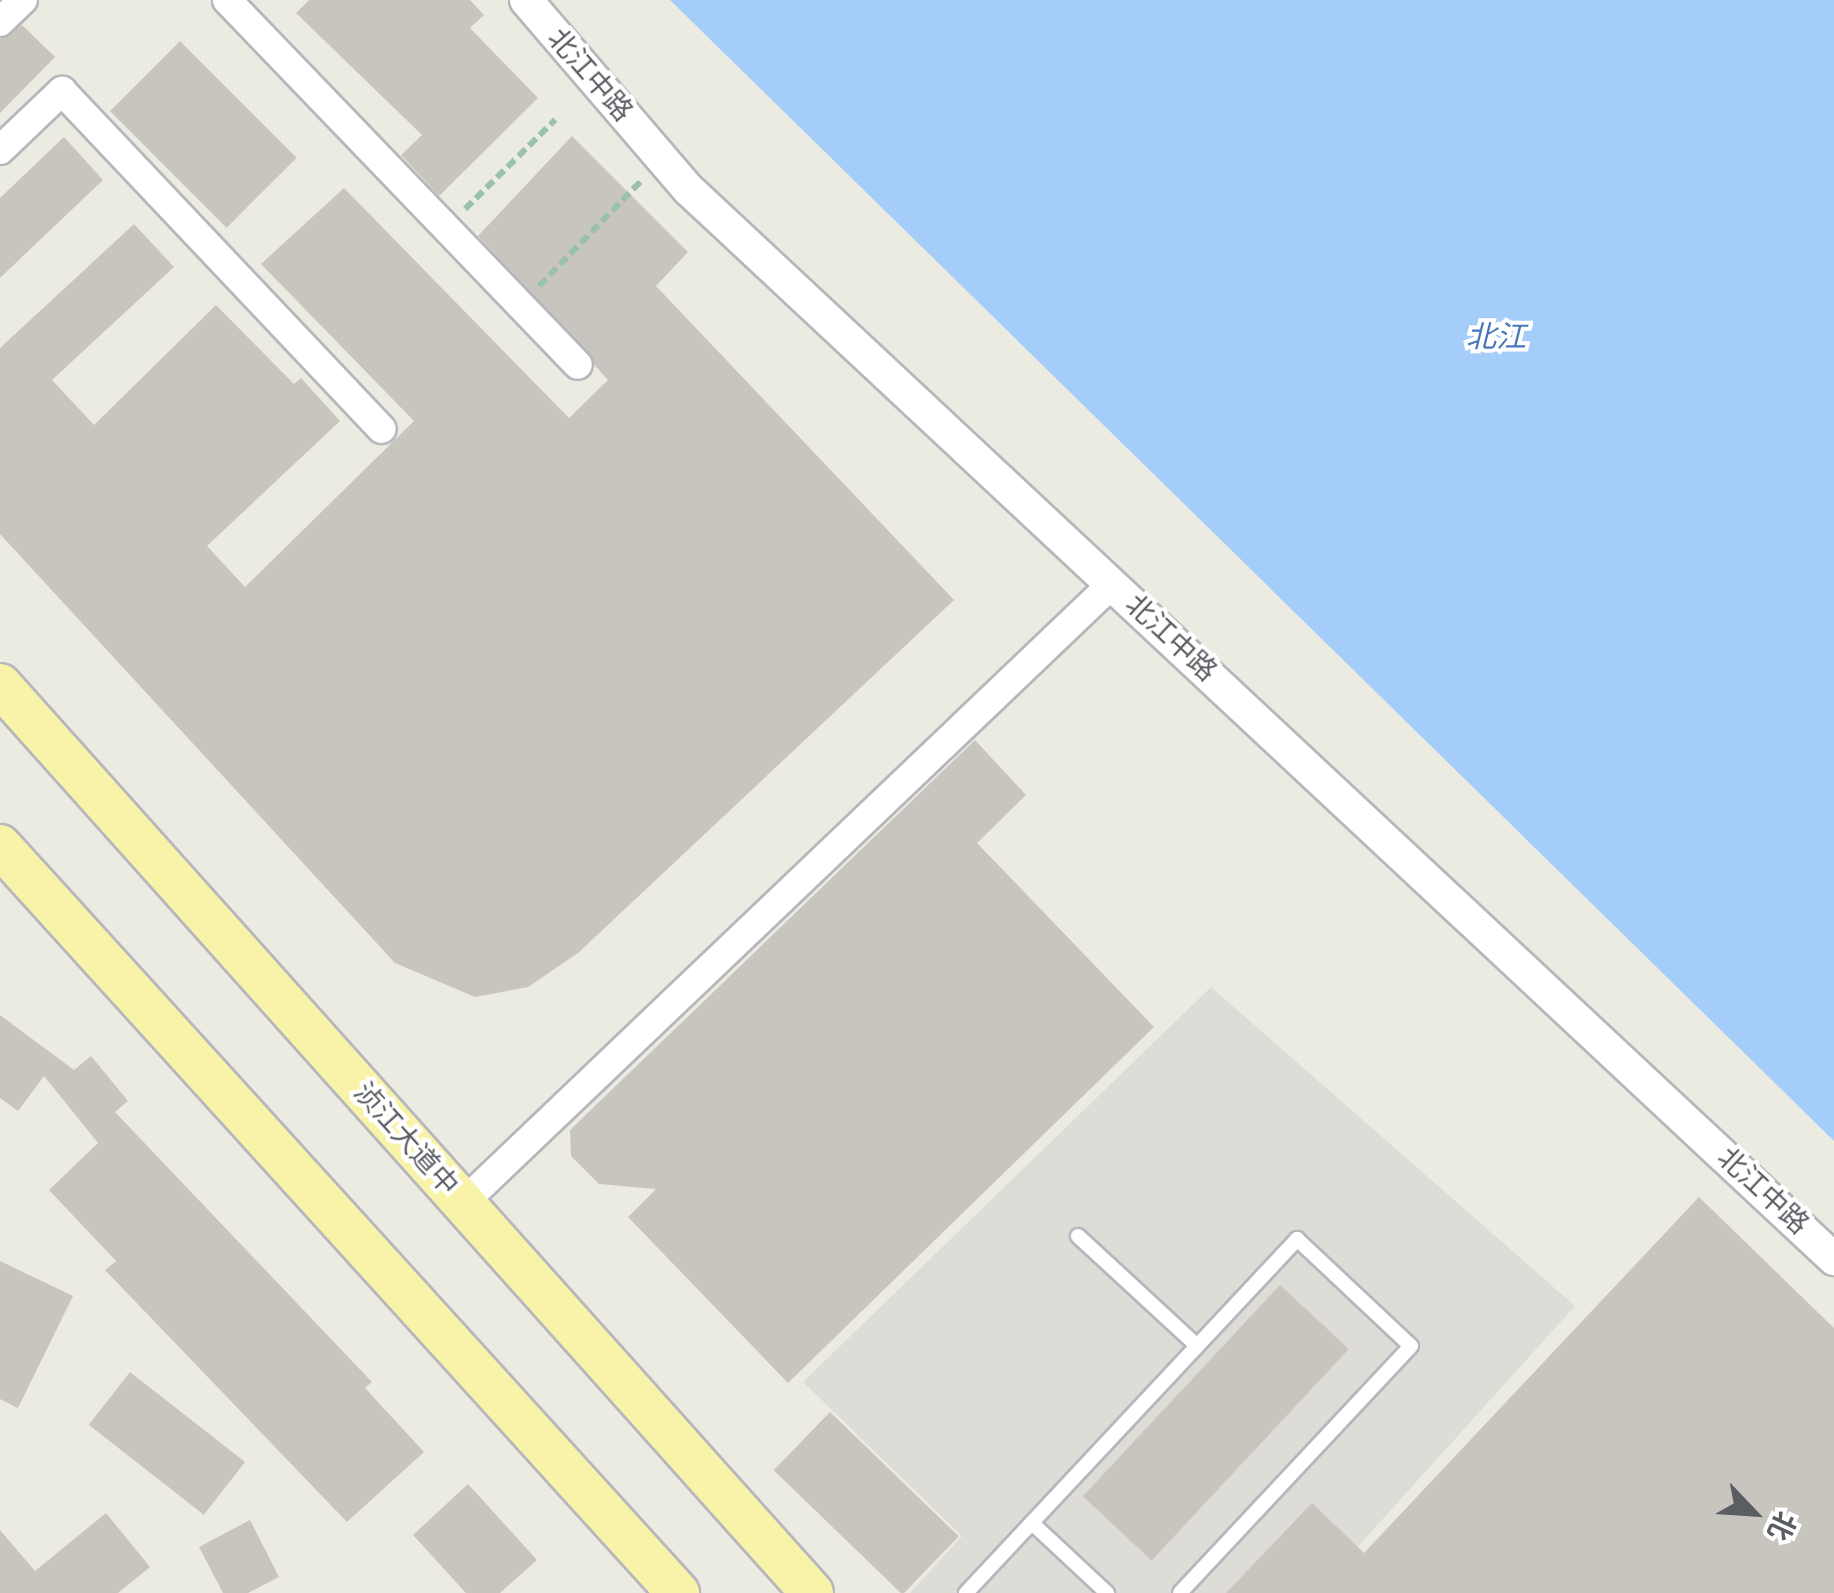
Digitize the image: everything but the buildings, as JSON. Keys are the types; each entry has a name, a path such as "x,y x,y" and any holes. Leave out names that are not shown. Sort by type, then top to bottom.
{"main road":[{"name":"浈江大道中","path":"0,685 812,1593"},
{"path":"0,846 678,1593"}],"street":[{"path":"0,22 23,0"},
{"path":"226,0 578,365"},
{"name":"北江中路","path":"526,0 662,159 1834,1258"},
{"path":"0,150 62,91 382,428"},
{"path":"463,1203 1112,584"}],"lane":[{"path":"1078,1236 1196,1346"},
{"path":"966,1593 1297,1239 1411,1346 1180,1593"},
{"path":"1032,1523 1107,1593"}],"path":[{"path":"446,228 555,120"},
{"path":"520,305 662,159"}],"shaded area":[{"path":"1211,987 1575,1306 1316,1593 910,1593 962,1536 803,1382"}],"water":[{"name":"北江","path":"670,0 1834,0 1834,1141"}]}
